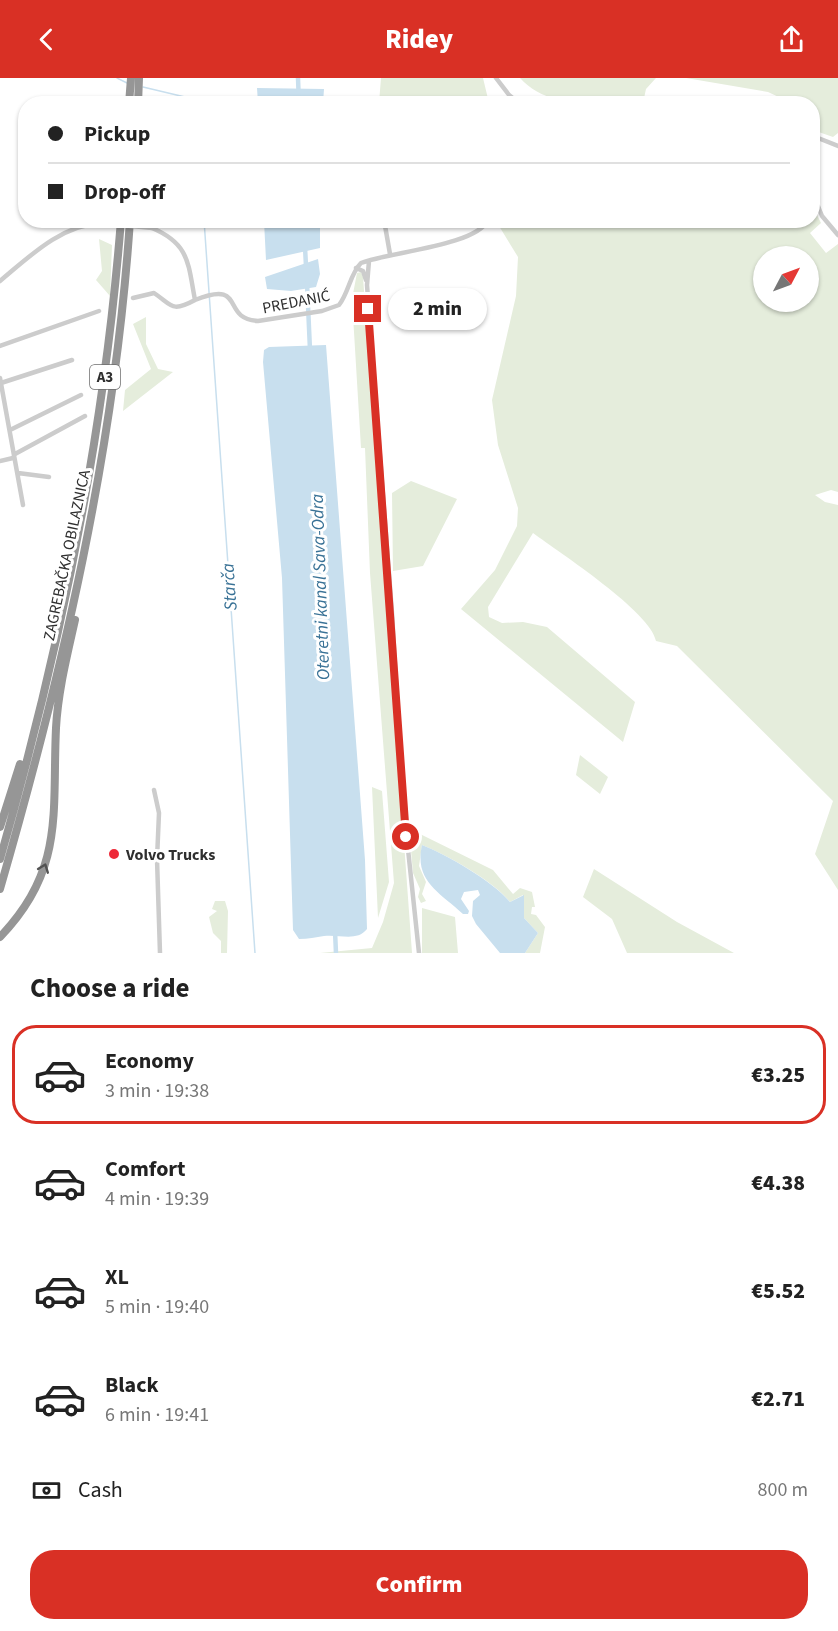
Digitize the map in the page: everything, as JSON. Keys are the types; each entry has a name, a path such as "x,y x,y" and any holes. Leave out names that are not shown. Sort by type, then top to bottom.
{"highway":[{"path":"131,78 135,96"},
{"path":"133,96 139,78"},
{"name":"ZAGREBAČKA OBILAZNICA","path":"0,859 49,673 70,578 108,360 120,228"},
{"name":"ZAGREBAČKA OBILAZNICA","path":"0,889 36,757 75,596 94,501 114,374 129,228"},
{"path":"0,937 33,894 47,863 55,827 56,727 62,679 78,608 75,596"},
{"path":"0,827 24,751 39,692 49,673"}],"street":[{"path":"496,78 510,96"},
{"path":"820,138 837,143"},
{"path":"820,211 838,235"},
{"path":"0,281 66,231 73,228"},
{"path":"152,228 176,240 182,250 195,300"},
{"path":"385,228 390,254"},
{"path":"367,285 363,271 356,268 362,263 390,254 465,238 484,228"},
{"path":"369,261 367,285 392,613 404,810 419,953"},
{"name":"PREDANIĆ","path":"133,298 154,293 170,307 176,308 212,293 228,296 237,311 248,321 322,310 339,305 350,286 356,268"},
{"path":"0,346 99,311"},
{"path":"23,505 1,381 72,360"},
{"path":"10,429 81,395"},
{"path":"0,461 13,458 15,454 85,416"},
{"path":"18,473 49,477"},
{"path":"154,790 159,813 157,859 160,953"}],"green space":[{"path":"381,78 483,78 487,96 380,96"},
{"path":"520,78 656,78 646,89 644,96 546,96 532,89"},
{"path":"686,78 838,78 838,133 833,137 820,132 820,96 777,96 768,92"},
{"path":"500,228 816,228 810,233 826,253 838,244 838,492 831,490 815,495 825,502 838,505 838,890 815,854 833,801 677,646 656,641 650,629 622,599 582,568 533,533 488,607 489,617 502,623 523,622 547,627 635,702 623,742 461,609 495,570 517,526 518,508 498,445 492,400 516,296 518,257"},
{"path":"99,239 112,245 110,296 96,280 102,271"},
{"path":"361,272 412,953 320,953 372,948 383,922 394,883 370,573 365,448 361,448 352,299 357,273"},
{"path":"146,317 146,344 158,369 173,372 123,411 125,390 151,369 133,324"},
{"path":"411,481 457,499 423,566 393,571 392,493"},
{"path":"580,755 608,777 600,794 576,775"},
{"path":"372,787 382,791 389,882 378,918"},
{"path":"416,832 493,870 513,894 520,888 532,892 535,907 532,907 531,914 536,915 545,927 540,953 525,953 538,933 524,918 523,895 510,902 503,894 469,869 422,845 419,866 426,882 422,894 426,901 421,903 418,897 420,889 413,873 410,839"},
{"path":"594,869 677,922 734,953 627,953 612,919 583,897"},
{"path":"215,901 225,901 228,911 227,953 221,953 221,941 213,933 209,917 217,911 212,909"},
{"path":"422,908 455,917 458,953 422,953"}],"water":[{"path":"257,88 324,89 324,96 258,96"},
{"path":"264,228 320,228 320,248 266,260"},
{"path":"318,259 320,274 316,287 291,291 267,289 265,277"},
{"path":"326,345 365,860 367,929 353,936 299,939 293,930 282,578 263,362 264,350 269,347"},
{"path":"422,845 469,869 503,894 510,902 524,895 524,918 538,933 525,953 500,953 476,924 472,916 473,901 480,895 478,890 464,892 461,899 469,911 468,914 463,914 430,885 422,868 420,857"}],"waterway":[{"name":"Starča","path":"117,78 127,83"},
{"name":"Oteretni kanal Sava-Odra","path":"298,78 299,96"},
{"name":"Starča","path":"143,87 181,96"},
{"name":"Starča","path":"205,228 255,953"},
{"name":"Oteretni kanal Sava-Odra","path":"305,247 306,266"},
{"name":"Oteretni kanal Sava-Odra","path":"307,283 310,350"},
{"name":"Oteretni kanal Sava-Odra","path":"335,931 336,953"}],"place":[{"name":"Volvo Trucks","path":"114,854"}],"route":[{"path":"368,309 392,613 406,837"}]}
